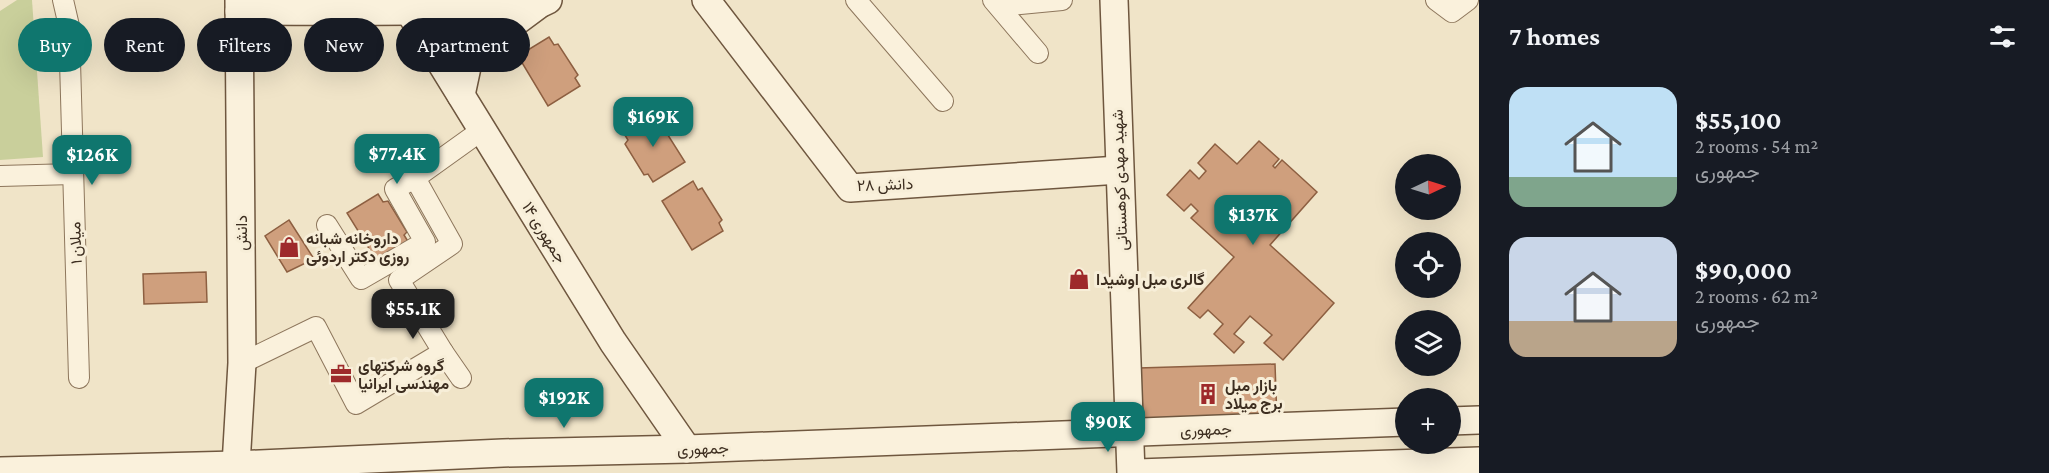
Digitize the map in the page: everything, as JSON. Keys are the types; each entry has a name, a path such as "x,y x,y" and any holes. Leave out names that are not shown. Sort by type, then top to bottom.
{"main road":[{"name":"دانش ۲۸","path":"706,0 850,188 1119,170"},
{"name":"شهید مهدی کوهستانی","path":"1113,0 1131,473"},
{"path":"239,6 543,3"},
{"path":"461,95 467,67 476,51 543,3"},
{"name":"دانش","path":"236,470 242,363 239,6"},
{"name":"جمهوری ۱۴","path":"416,6 461,95 482,130 613,342 687,449"},
{"path":"1461,421 1479,420"},
{"name":"جمهوری","path":"0,471 236,470 503,453 687,449 1395,422"},
{"path":"1138,473 1479,461"}],"street":[{"name":"میلان ۱","path":"63,0 69,26 79,378"},
{"path":"856,0 943,101"},
{"path":"996,3 1062,0"},
{"path":"1436,0 1452,12 1468,0"},
{"path":"996,3 1038,53"},
{"path":"327,225 361,279 425,242 395,189 415,178 482,130"},
{"path":"0,176 73,174"},
{"path":"415,178 452,244 399,280 442,352 461,378"},
{"path":"242,363 316,327 356,404 442,352"}],"green space":[{"path":"17,0 32,0 33,18 18,18 18,72 37,72 43,157 0,160 0,11"}],"building":[{"path":"549,37 554,45 558,44 578,75 575,78 580,86 548,106 528,72 530,72 530,49"},
{"path":"654,113 685,162 653,182 648,174 644,175 625,144 628,140 623,132"},
{"path":"1259,141 1279,159 1273,166 1275,168 1282,160 1317,192 1270,245 1334,303 1283,360 1264,343 1272,335 1250,316 1234,334 1244,342 1234,353 1214,334 1223,324 1208,310 1200,318 1188,308 1234,257 1191,218 1198,211 1191,204 1184,211 1167,195 1190,170 1199,179 1206,171 1198,163 1215,144 1237,164"},
{"path":"693,181 698,190 702,188 722,220 719,223 723,231 692,250 662,201"},
{"path":"378,194 383,202 388,201 407,232 404,235 409,243 378,263 347,213"},
{"name":"داروخانه شبانه روزی دکتر اردوئی","path":"289,220 314,259 287,272 265,236"},
{"path":"206,272 207,302 144,304 143,274"},
{"name":"بازار مبل برج میلاد","path":"1275,364 1277,420 1141,424 1139,368"}],"place":[{"name":"داروخانه شبانه روزی دکتر اردوئی","path":"289,247"},
{"name":"گالری مبل اوشیدا","path":"1079,279"},
{"name":"گروه شرکتهای مهندسی ایرانیا","path":"341,374"},
{"name":"بازار مبل برج میلاد","path":"1208,394"}]}
